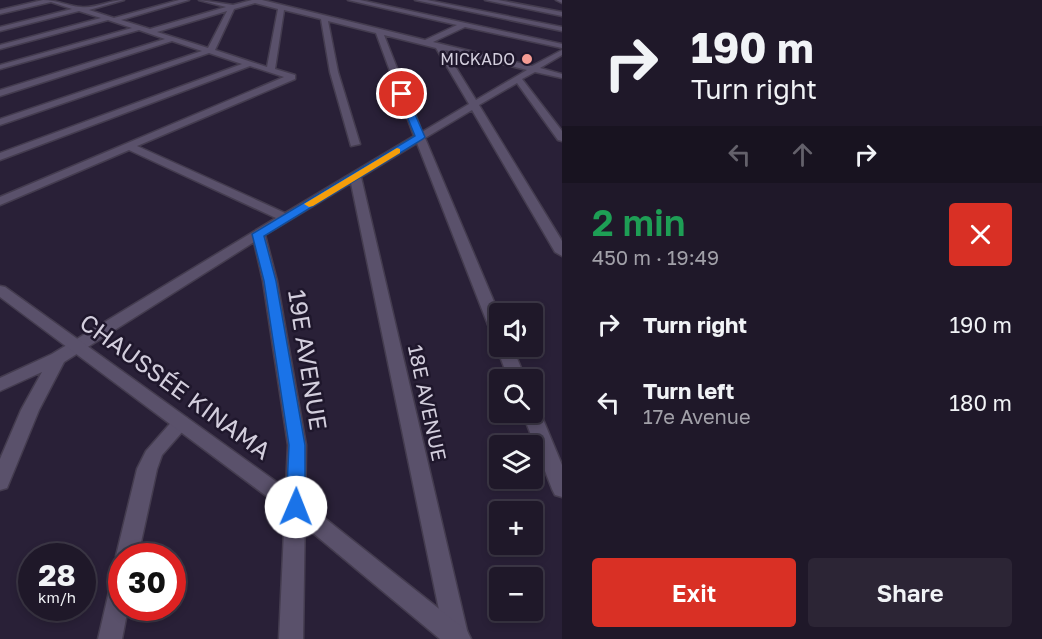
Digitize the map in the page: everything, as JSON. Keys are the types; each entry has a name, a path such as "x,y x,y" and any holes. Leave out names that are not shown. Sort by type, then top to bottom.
{"street":[{"path":"0,12 52,0 292,77 0,201"},
{"path":"0,29 121,0"},
{"path":"0,47 186,0"},
{"path":"202,0 232,7"},
{"path":"351,0 562,46"},
{"path":"418,0 562,29"},
{"path":"488,0 562,14"},
{"path":"425,43 522,0"},
{"path":"151,31 257,1 562,76"},
{"path":"360,11 376,6"},
{"path":"0,122 211,50 232,7"},
{"path":"271,69 281,8"},
{"path":"335,21 343,17"},
{"path":"324,19 332,53 333,72 355,144"},
{"path":"0,67 140,28"},
{"path":"379,32 393,73 489,308"},
{"path":"0,93 174,38"},
{"path":"439,46 562,252"},
{"path":"0,385 58,358 258,234 562,52"},
{"path":"0,157 251,63"},
{"path":"518,79 562,138"},
{"path":"130,147 286,218"},
{"name":"18E AVENUE","path":"355,176 457,638"},
{"name":"19E AVENUE","path":"258,234 270,281 297,445 291,639"},
{"name":"CHAUSSÉE KINAMA","path":"0,290 296,507 457,638"},
{"path":"0,482 30,410 58,358"},
{"path":"130,543 147,469 155,451 181,423"},
{"path":"535,423 562,489"},
{"path":"110,639 114,621"}],"slow traffic":[{"path":"309,204 397,151"}],"place":[{"name":"MICKADO","path":"527,59"}],"route":[{"path":"296,507 297,445 270,281 258,234 420,137 402,94"}]}
